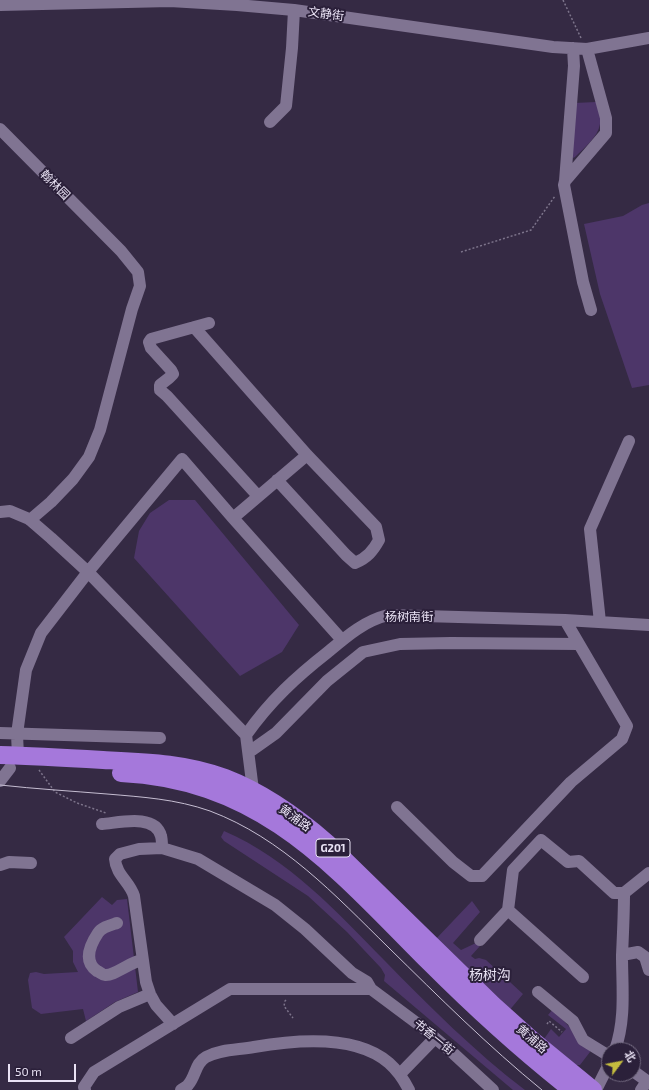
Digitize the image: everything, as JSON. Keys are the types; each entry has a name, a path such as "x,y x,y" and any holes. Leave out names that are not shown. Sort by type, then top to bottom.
{"highway":[{"name":"黄浦路","path":"6,765 140,761 178,765 226,778 253,790 284,809 319,836 351,865 493,1005 532,1040 595,1090"},
{"name":"黄浦路","path":"6,765 38,769 139,774 182,781 220,793 273,820 328,862 486,1017 572,1090"}],"street":[{"name":"文静街","path":"0,5 170,1 294,10 554,47 587,49 649,38"},
{"path":"270,122 286,106 294,10"},
{"path":"573,48 574,66 564,185 583,282 591,310"},
{"path":"565,181 606,134 606,118 587,49"},
{"name":"翰林园","path":"0,129 121,251 138,272 140,286 132,308 100,430 89,457 73,479 52,502 30,520"},
{"path":"209,324 151,339 149,342 151,348 173,374 160,384 160,390 258,496"},
{"path":"194,327 307,455 376,527 379,540 373,551 362,560 355,563 278,480"},
{"path":"600,622 590,529 629,441"},
{"path":"233,518 307,455"},
{"path":"6,765 17,734 26,670 41,633 88,572 182,459 342,640"},
{"path":"0,512 10,511 30,520 88,572 246,735 253,790"},
{"name":"杨树南街","path":"246,735 276,697 294,679 354,630 377,618 388,615 565,620 649,625"},
{"path":"397,807 471,876 482,876 571,782 622,739 627,726 565,620"},
{"path":"252,750 276,733 326,681 363,652 400,644 579,644"},
{"path":"0,733 160,738"},
{"path":"102,824 140,820 150,824 157,828 161,835 162,848"},
{"path":"480,940 508,910 514,870 541,840 568,862 579,861 614,893 624,893 649,873"},
{"name":"书香一街","path":"142,960 134,896 132,889 119,874 115,864 115,859 120,854 139,849 162,848 198,859 275,905 305,929 352,973 367,982 371,989 435,1038 493,1090"},
{"path":"0,866 9,862 31,863"},
{"path":"617,1042 624,1008 622,955 624,893"},
{"path":"508,910 583,977"},
{"path":"117,923 107,926 99,932 88,954 89,961 95,969 104,975 112,974 134,962 142,960 150,994 156,1005 174,1024"},
{"path":"622,955 638,952 645,957 649,970"},
{"path":"84,1089 94,1072 230,989 371,989"},
{"path":"538,992 573,1021 583,1040 601,1051"},
{"path":"71,1038 118,1007 150,994"},
{"path":"400,1074 435,1038"},
{"path":"181,1090 188,1085 198,1064 206,1057 230,1049 300,1041 357,1046 372,1052 389,1063 400,1074 410,1090"},
{"path":"641,1077 647,1081 641,1090"},
{"path":"595,1090 601,1079"}],"path":[{"path":"563,0 581,38"},
{"path":"461,252 531,230 565,181"},
{"path":"38,769 55,792 82,805 109,814"},
{"path":"547,1024 549,1021 562,1032"}],"shaded area":[{"path":"596,102 600,113 599,129 590,142 573,158 571,156 574,103"},
{"path":"649,203 649,385 632,388 600,294 584,224 623,216 642,205"},
{"path":"169,500 195,500 299,625 282,652 240,676 134,558 139,531 150,513"},
{"path":"224,831 270,856 311,888 349,924 418,995 488,1060 525,1090 513,1090 384,981 385,975 381,968 347,932 308,896 224,841 221,837"},
{"path":"102,897 112,905 117,900 127,899 138,992 115,1002 86,1021 83,1009 41,1014 32,1008 28,980 30,973 36,972 44,974 78,972 73,962 73,951 64,937"},
{"path":"472,901 480,912 453,943 461,950 476,943 480,946 471,956 475,959 479,958 486,960 523,994 508,1012 434,941"},
{"path":"553,1009 590,1050 580,1065 576,1065 544,1039 551,1029 559,1037 566,1029 548,1015"}],"tram line":[{"path":"0,785 133,796 172,801 210,811 236,822 261,836 284,852 328,888 464,1021 542,1090"}],"district":[{"name":"杨树沟","path":"490,975"}]}
